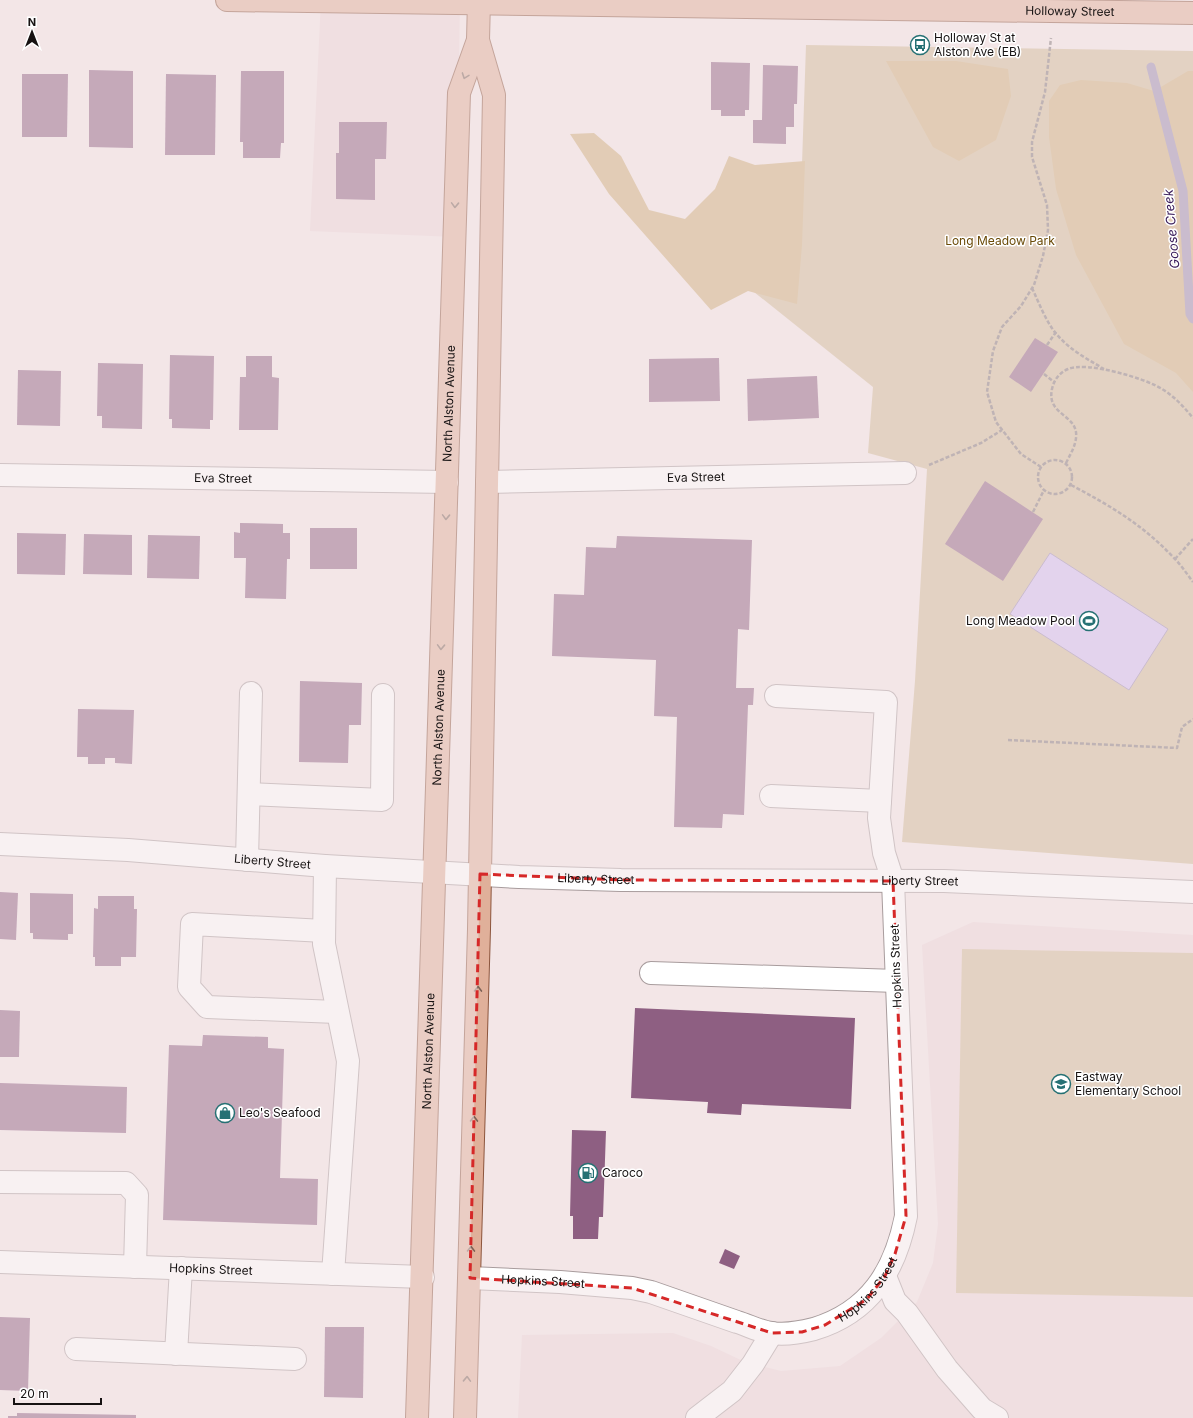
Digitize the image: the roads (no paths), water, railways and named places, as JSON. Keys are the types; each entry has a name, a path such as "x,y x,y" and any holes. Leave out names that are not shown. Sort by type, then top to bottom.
{"main road":[{"name":"Holloway Street","path":"227,0 631,2 1193,13"},
{"name":"North Alston Avenue","path":"465,1418 480,874 494,94 478,40 479,2"},
{"name":"North Alston Avenue","path":"417,1418 423,1277 434,872 459,93 478,40"}],"street":[{"name":"Eva Street","path":"487,482 905,473"},
{"name":"Eva Street","path":"0,475 447,482"},
{"path":"247,860 251,693"},
{"path":"249,794 382,800 383,695"},
{"name":"Hopkins Street","path":"470,1278 560,1282 632,1288 651,1292 772,1334 802,1332 825,1325 848,1314 867,1299 885,1276 902,1235 906,1216 893,881 884,852 879,818 886,702 776,696"},
{"path":"771,796 880,802"},
{"name":"Liberty Street","path":"0,844 128,850 325,866 621,880 944,882 1193,892"},
{"path":"325,866 324,931 326,955 348,1061 333,1274"},
{"path":"324,931 192,924 188,988 206,1007 337,1012"},
{"path":"651,972 896,981"},
{"path":"0,1182 126,1183 137,1195 135,1267"},
{"name":"Hopkins Street","path":"0,1262 423,1277"},
{"path":"176,1354 181,1268"},
{"path":"885,1276 895,1301 907,1313 947,1369 982,1409 997,1418"},
{"path":"697,1418 732,1391 753,1364 772,1334"},
{"path":"76,1349 295,1358"}],"waterway":[{"name":"Goose Creek","path":"1151,67 1183,191 1190,314 1193,319"}],"place":[{"name":"Holloway St at Alston Ave (EB)","path":"920,45"},
{"name":"Long Meadow Pool","path":"1089,621"},
{"name":"Eastway Elementary School","path":"1061,1084"},
{"name":"Leo's Seafood","path":"225,1113"},
{"name":"Caroco","path":"588,1173"}],"park label":[{"name":"Long Meadow Park","path":"1000,241"}]}
